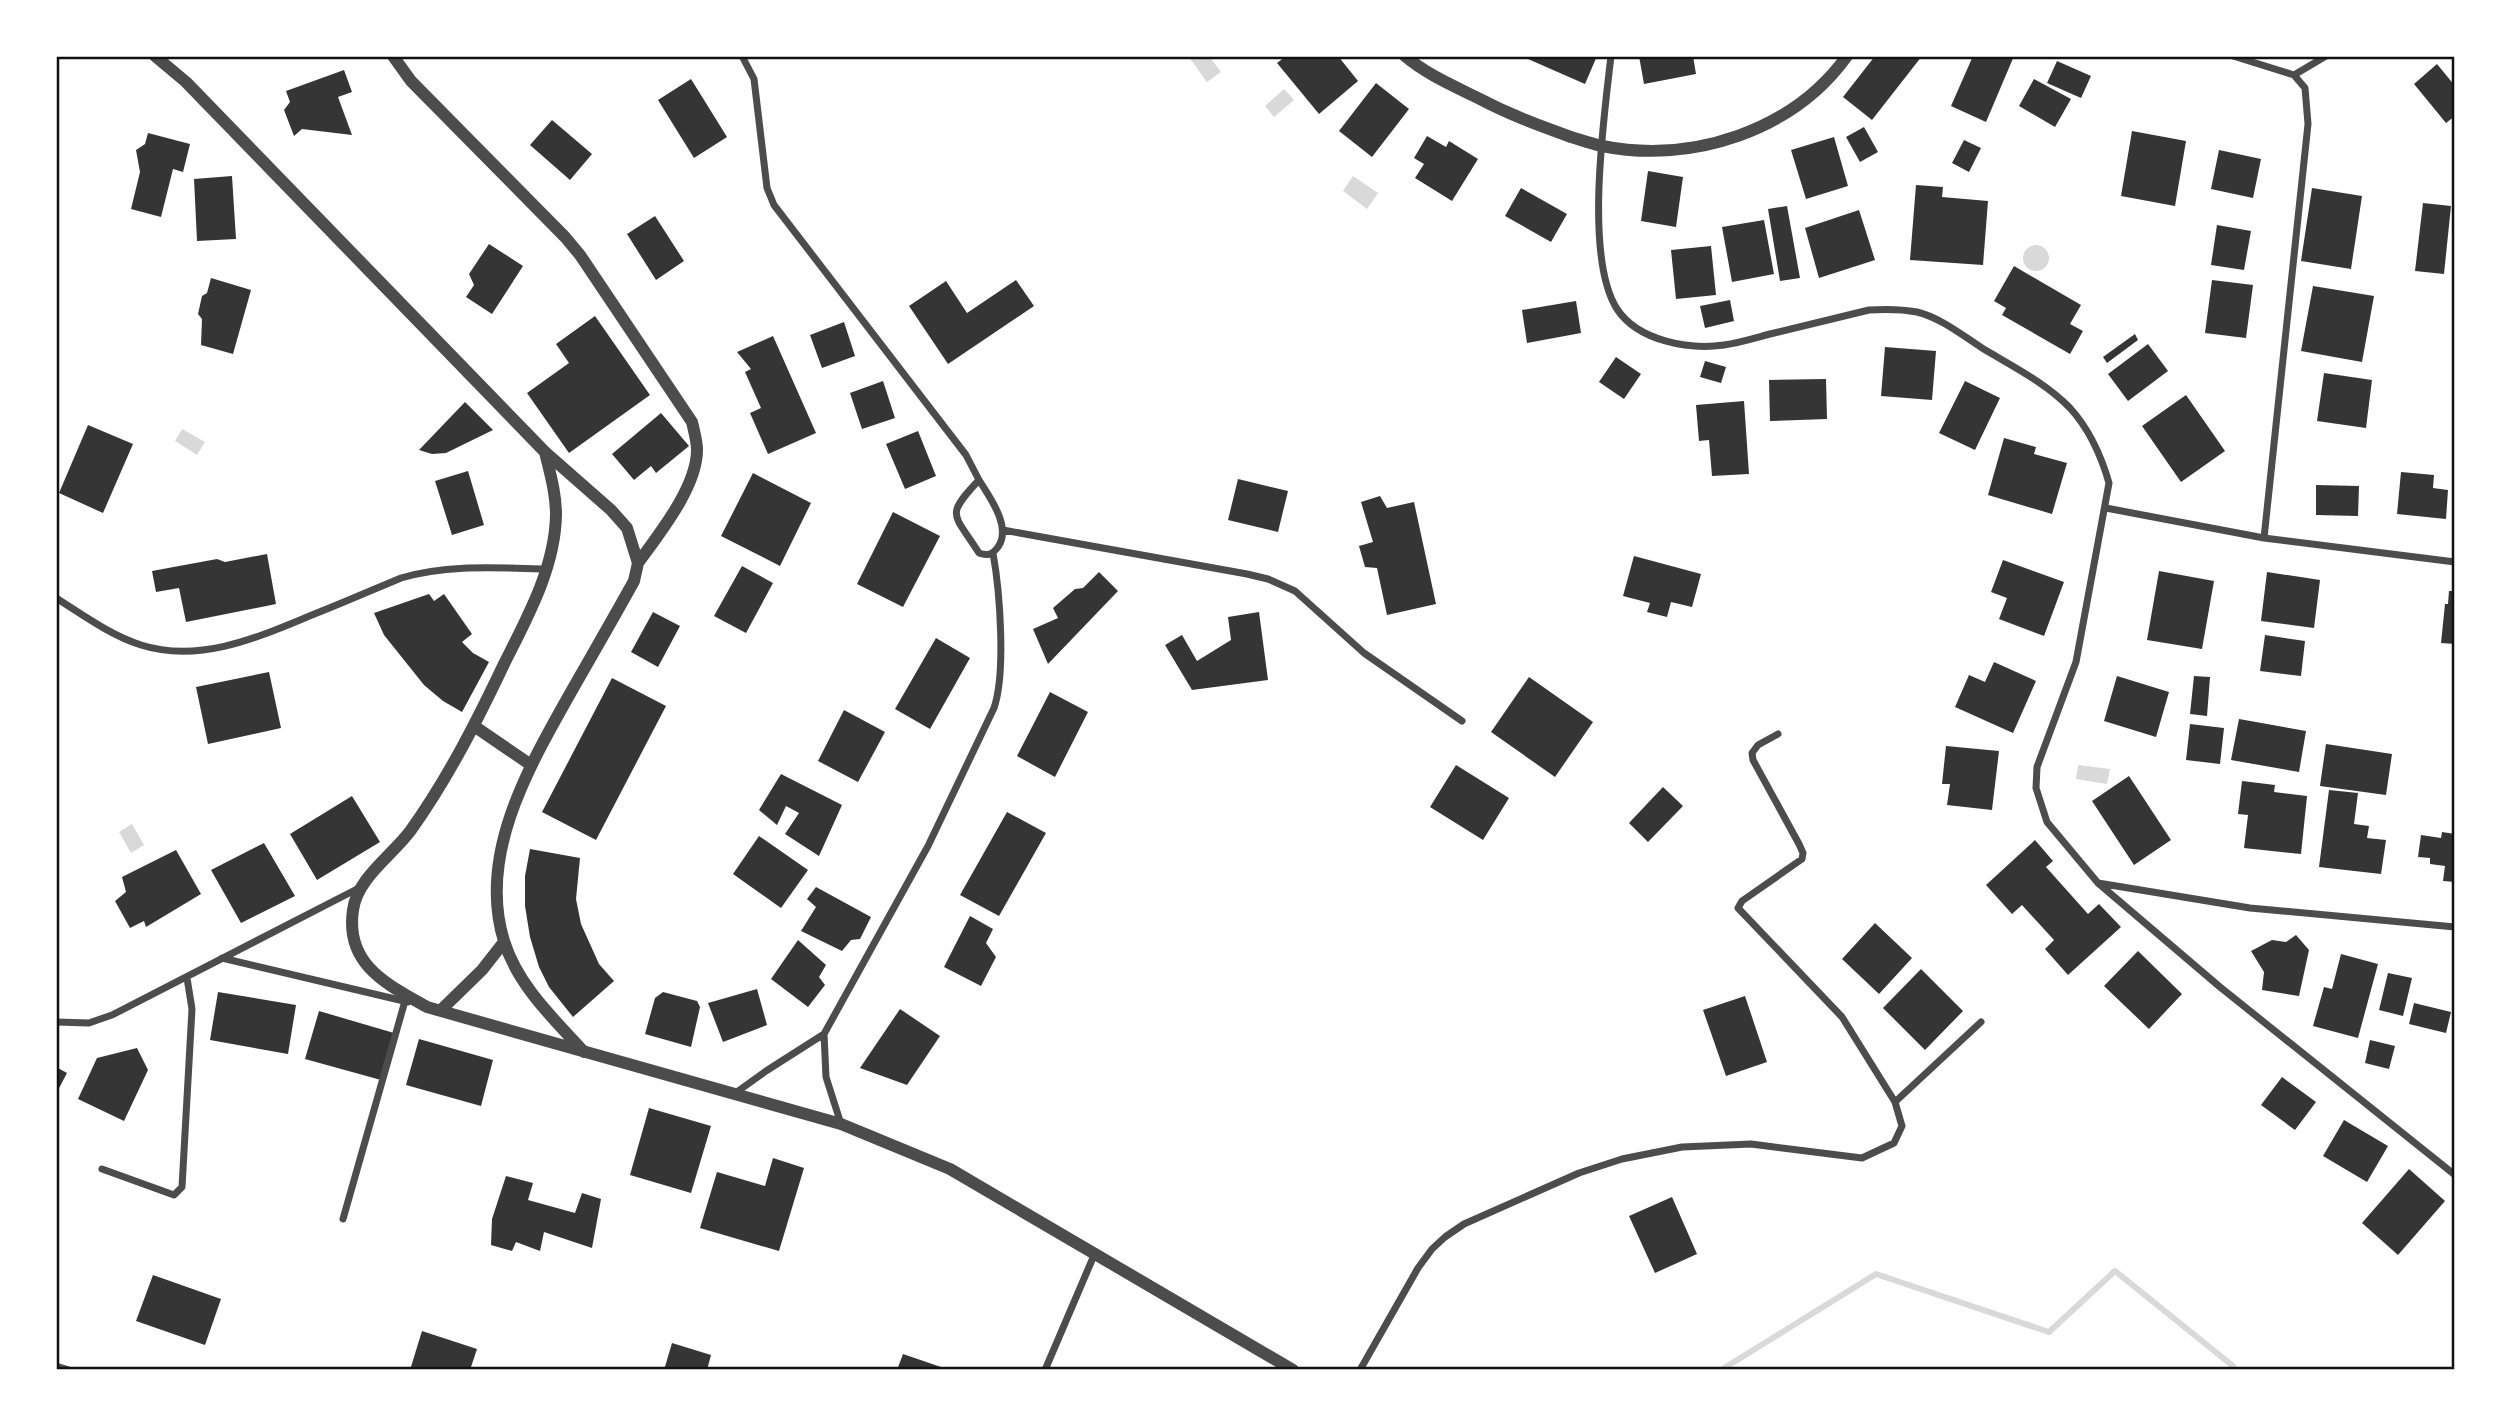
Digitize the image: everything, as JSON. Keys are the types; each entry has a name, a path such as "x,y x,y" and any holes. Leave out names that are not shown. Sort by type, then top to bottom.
{"street":[{"path":"155,56 187,82 545,452 611,510 626,527 638,563"},
{"path":"393,56 411,80 580,255 692,422 697,450 690,479 678,506 638,563 634,581 531,765 506,834 499,868 497,912 504,942 519,974 539,1003 584,1052"},
{"path":"742,56 754,79 767,188 774,205 966,455 996,508 1003,530 1002,542 993,553 986,556 979,553 955,510 958,502 979,480"},
{"path":"1405,56 1437,77 1520,120 1601,146 1656,152 1701,146 1752,131 1794,109 1815,92 1847,56"},
{"path":"1611,56 1601,146 1599,232 1610,292 1618,310 1632,324 1649,334 1679,345 1699,346 1724,345 1869,310 1919,313 1938,320 2046,387 2070,408 2088,431 2102,458 2109,484 2076,662 2037,767 2036,788 2047,822 2098,883 2220,987 2455,1175"},
{"path":"2233,56 2294,75 2305,88 2308,124 2264,538"},
{"path":"2294,75 2326,56"},
{"path":"56,1022 89,1023 101,1019 187,978 221,957 359,888 410,831 474,726 521,630 547,569 556,515 554,489 545,452"},
{"path":"2106,508 2264,538 2455,562"},
{"path":"1003,530 1247,574 1282,584 1296,591 1364,653 1462,721"},
{"path":"734,1094 766,1070 824,1034 928,846 998,697 999,584 993,553"},
{"path":"56,598 118,636 161,650 185,651 215,649 250,640 401,578 425,571 447,568 547,569"},
{"path":"474,726 531,765"},
{"path":"1360,1370 1425,1259 1445,1237 1464,1224 1578,1173 1622,1159 1682,1147 1751,1144 1862,1158 1895,1143 1902,1126 1895,1102 1843,1017 1738,908 1742,901 1802,859 1803,853 1799,844 1753,760 1752,753 1758,745 1777,734"},
{"path":"2098,883 2250,908 2455,927"},
{"path":"359,888 353,905 352,925 357,949 363,960 385,983 427,1007"},
{"path":"441,1010 482,970 504,942"},
{"path":"221,957 441,1010 841,1124 968,1178 1293,1370"},
{"path":"102,1168 161,1192 174,1195 183,1187 192,1009 187,978"},
{"path":"343,1219 405,1001"},
{"path":"1895,1102 1981,1023"},
{"path":"824,1034 826,1077 841,1124"},
{"path":"1045,1370 1095,1253"},
{"path":"56,1366 69,1370"}],"shaded area":[{"path":"1188,56 1209,56 1221,72 1207,82"},
{"path":"1284,89 1294,100 1274,117 1265,106"},
{"path":"1353,176 1378,193 1367,209 1343,191"},
{"path":"2036,245 2045,249 2049,258 2045,267 2036,271 2027,267 2023,258 2027,249"},
{"path":"182,429 205,442 197,455 175,441"},
{"path":"2078,765 2110,769 2107,784 2076,779"},
{"path":"132,824 144,845 131,853 119,832"}],"building":[{"path":"1286,56 1338,56 1358,81 1319,114 1277,63"},
{"path":"1521,56 1597,56 1585,84"},
{"path":"1639,56 1693,56 1696,74 1644,84"},
{"path":"1875,56 1922,56 1872,120 1843,97"},
{"path":"1973,56 2014,56 1986,122 1951,106"},
{"path":"2057,61 2091,76 2081,98 2047,83"},
{"path":"2437,64 2455,86 2455,116 2446,123 2414,84"},
{"path":"344,70 352,92 338,97 352,135 302,129 294,136 284,110 290,102 286,91"},
{"path":"691,79 727,137 694,158 658,100"},
{"path":"2034,79 2071,99 2055,127 2019,106"},
{"path":"1376,83 1409,109 1372,157 1339,131"},
{"path":"552,120 592,154 570,180 530,145"},
{"path":"1864,127 1878,152 1860,162 1846,137"},
{"path":"2132,131 2186,141 2175,206 2121,196"},
{"path":"148,133 190,144 183,172 173,169 161,217 131,209 140,172 136,150 145,144"},
{"path":"1427,136 1446,147 1449,141 1478,159 1452,201 1415,178 1424,164 1414,158"},
{"path":"1834,137 1848,186 1806,199 1791,150"},
{"path":"1964,140 1981,148 1969,172 1952,163"},
{"path":"2219,150 2261,159 2253,198 2211,189"},
{"path":"1648,171 1683,177 1676,227 1641,221"},
{"path":"232,176 236,239 197,241 194,179"},
{"path":"1916,185 1943,187 1942,197 1988,201 1983,265 1910,260"},
{"path":"1521,188 1567,214 1551,242 1505,216"},
{"path":"2312,188 2362,196 2351,269 2301,261"},
{"path":"2423,203 2451,206 2444,274 2415,271"},
{"path":"1787,206 1800,278 1780,281 1768,209"},
{"path":"1859,210 1875,260 1819,278 1805,228"},
{"path":"655,216 684,261 656,280 627,234"},
{"path":"1764,220 1774,274 1732,282 1722,227"},
{"path":"2217,225 2251,231 2244,270 2211,265"},
{"path":"489,244 523,266 492,314 466,297 474,285 469,274"},
{"path":"1711,246 1716,295 1676,299 1671,250"},
{"path":"2014,266 2081,305 2070,324 2083,331 2070,354 2002,315 2006,308 1994,301"},
{"path":"211,278 251,290 233,354 201,345 202,319 198,314 202,296 207,293"},
{"path":"1016,280 1034,306 948,364 909,306 946,281 967,313"},
{"path":"2212,280 2253,285 2246,338 2205,333"},
{"path":"2313,286 2374,296 2362,362 2301,351"},
{"path":"1730,300 1734,321 1705,328 1700,306"},
{"path":"1576,301 1581,333 1527,343 1522,310"},
{"path":"595,316 650,395 569,453 527,393 569,363 556,344"},
{"path":"844,322 855,356 822,368 810,335"},
{"path":"2135,334 2138,340 2107,363 2103,357"},
{"path":"773,336 816,433 768,454 750,413 761,408 745,372 751,369 737,352"},
{"path":"2148,344 2168,371 2128,401 2108,374"},
{"path":"1885,347 1936,351 1932,400 1881,396"},
{"path":"1616,357 1641,374 1624,399 1599,382"},
{"path":"1705,361 1726,367 1721,383 1700,377"},
{"path":"2324,373 2372,380 2366,428 2317,421"},
{"path":"1826,379 1827,419 1770,421 1769,380"},
{"path":"883,381 895,418 862,429 850,393"},
{"path":"1965,381 2000,398 1975,450 1939,433"},
{"path":"2186,395 2225,451 2181,482 2142,426"},
{"path":"1744,401 1749,474 1712,476 1709,440 1699,441 1696,405"},
{"path":"465,402 493,430 446,453 432,454 419,450"},
{"path":"661,413 689,446 656,473 651,466 634,480 612,454"},
{"path":"88,425 133,444 103,513 59,493"},
{"path":"918,431 936,476 905,489 886,444"},
{"path":"2004,438 2036,447 2034,454 2067,463 2052,514 1988,495"},
{"path":"468,471 484,525 452,535 435,481"},
{"path":"2401,472 2434,475 2433,488 2448,490 2446,519 2397,514"},
{"path":"753,473 811,503 780,566 721,536"},
{"path":"1238,479 1288,491 1278,532 1228,520"},
{"path":"2316,485 2359,486 2358,516 2316,515"},
{"path":"1380,496 1387,508 1414,502 1436,604 1387,615 1377,568 1365,567 1359,546 1373,542 1361,502"},
{"path":"893,512 940,536 903,607 857,584"},
{"path":"267,554 276,604 186,622 179,588 156,592 152,571 217,559 225,562"},
{"path":"1634,556 1701,574 1692,607 1671,602 1667,617 1647,612 1650,603 1623,596"},
{"path":"2003,560 2064,582 2044,636 1999,619 2007,598 1991,592"},
{"path":"742,566 773,583 746,633 714,616"},
{"path":"2159,571 2214,581 2202,649 2147,640"},
{"path":"1099,572 1118,591 1048,664 1033,629 1058,618 1053,608 1075,589 1083,588"},
{"path":"2267,572 2320,580 2314,628 2261,621"},
{"path":"2449,591 2455,591 2455,644 2441,643"},
{"path":"429,594 434,601 444,594 472,634 462,642 473,653 489,662 462,712 424,685 384,635 374,613"},
{"path":"653,612 680,626 658,667 631,652"},
{"path":"1259,612 1268,680 1192,690 1165,645 1182,635 1197,661 1231,640 1228,617"},
{"path":"2265,635 2305,641 2301,676 2260,671"},
{"path":"936,638 970,658 930,729 895,709"},
{"path":"1994,662 2036,681 2013,733 1955,707 1969,675 1985,682"},
{"path":"269,672 281,728 208,744 196,687"},
{"path":"2117,676 2169,692 2156,737 2104,721"},
{"path":"2194,676 2210,677 2207,716 2190,714"},
{"path":"1529,677 1593,722 1555,777 1491,732"},
{"path":"612,678 666,706 596,840 542,812"},
{"path":"1050,692 1088,712 1055,777 1017,756"},
{"path":"844,710 885,732 858,782 818,761"},
{"path":"2239,719 2306,731 2299,772 2231,760"},
{"path":"2190,724 2224,728 2220,764 2186,760"},
{"path":"2326,744 2392,754 2386,795 2320,786"},
{"path":"1946,746 1999,751 1992,810 1947,805 1950,784 1942,784"},
{"path":"1456,765 1509,798 1483,840 1430,807"},
{"path":"781,774 842,805 819,856 785,834 799,813 786,806 777,825 759,810"},
{"path":"2129,776 2171,840 2134,865 2092,801"},
{"path":"2242,781 2275,785 2274,792 2307,796 2301,854 2244,848 2248,815 2238,814"},
{"path":"1663,787 1683,806 1648,842 1629,823"},
{"path":"2329,790 2358,793 2354,824 2369,826 2367,838 2386,840 2381,874 2319,867"},
{"path":"352,796 380,842 317,880 290,834"},
{"path":"1007,812 1046,833 999,916 960,895"},
{"path":"2442,832 2455,834 2455,882 2443,881 2445,866 2430,864 2430,858 2418,857 2421,835 2441,838"},
{"path":"759,836 808,870 781,908 733,874"},
{"path":"2035,840 2053,861 2046,867 2088,914 2099,904 2121,927 2068,975 2045,949 2054,940 2022,905 2012,914 1986,885"},
{"path":"264,843 295,896 241,923 211,870"},
{"path":"530,849 580,858 576,899 581,924 599,964 614,981 573,1017 549,987 539,967 530,937 525,906 525,876"},
{"path":"176,850 201,894 146,927 144,921 130,928 115,901 126,892 122,877"},
{"path":"816,887 871,917 860,939 851,940 842,951 801,931 816,907 807,899"},
{"path":"970,916 993,929 986,943 996,957 981,986 944,967"},
{"path":"1875,923 1912,958 1879,994 1842,959"},
{"path":"2296,935 2309,950 2299,996 2262,990 2264,972 2251,951 2272,940 2286,942"},
{"path":"798,940 826,965 819,977 825,985 808,1007 771,979"},
{"path":"2138,951 2182,994 2149,1029 2104,986"},
{"path":"2341,954 2378,964 2358,1038 2313,1026 2324,987 2332,989"},
{"path":"1921,969 1963,1011 1925,1050 1883,1008"},
{"path":"2388,973 2412,978 2403,1016 2379,1010"},
{"path":"757,989 767,1025 723,1042 708,1003"},
{"path":"218,992 296,1005 288,1054 210,1040"},
{"path":"663,992 697,1001 700,1007 691,1047 645,1034 655,998"},
{"path":"1745,996 1767,1062 1726,1076 1703,1010"},
{"path":"2414,1003 2451,1012 2446,1033 2409,1024"},
{"path":"900,1009 940,1036 907,1085 860,1068"},
{"path":"319,1011 394,1033 381,1080 305,1059"},
{"path":"419,1039 493,1060 481,1106 406,1085"},
{"path":"2370,1040 2395,1046 2389,1069 2365,1063"},
{"path":"137,1048 148,1070 124,1121 78,1099 97,1058"},
{"path":"56,1067 67,1073 56,1094"},
{"path":"2282,1077 2316,1102 2295,1130 2261,1105"},
{"path":"649,1108 711,1126 691,1193 630,1175"},
{"path":"2344,1120 2388,1146 2367,1182 2323,1156"},
{"path":"773,1158 804,1168 779,1251 700,1228 717,1172 765,1186"},
{"path":"2409,1169 2445,1201 2398,1255 2362,1223"},
{"path":"506,1176 533,1183 528,1200 575,1213 582,1193 601,1199 592,1248 544,1232 540,1251 516,1242 512,1251 491,1245 492,1219"},
{"path":"1672,1197 1697,1254 1655,1273 1629,1216"},
{"path":"153,1275 221,1299 205,1345 136,1321"},
{"path":"422,1331 477,1349 470,1370 410,1370"},
{"path":"672,1343 711,1355 707,1370 664,1370"},
{"path":"903,1354 941,1367 940,1370 897,1370"}],"waterway":[{"path":"1721,1370 1876,1274 2049,1332 2115,1271 2235,1370"}]}
